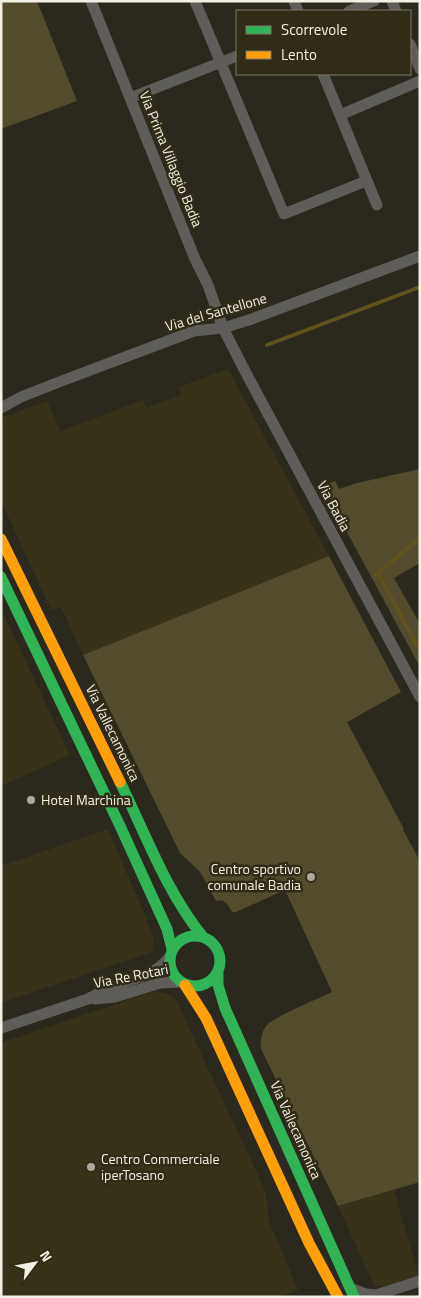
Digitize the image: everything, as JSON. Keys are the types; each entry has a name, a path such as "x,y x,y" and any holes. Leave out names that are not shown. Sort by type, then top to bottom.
{"main road":[{"name":"Via Vallecamonica","path":"1,539 162,869 188,919 203,937"},
{"path":"1,577 167,929 171,953 171,971 182,983 206,1018 309,1243 338,1297"},
{"path":"171,953 182,939 196,936 203,937 215,945 219,951 220,966 218,973 210,983 198,987 182,983"},
{"name":"Via Vallecamonica","path":"218,973 225,1008 353,1293"}],"street":[{"name":"Via Prima Villaggio Badia","path":"91,1 208,286 223,328"},
{"path":"195,1 284,214 366,180"},
{"path":"352,10 374,1"},
{"path":"411,46 420,69"},
{"path":"130,98 236,56"},
{"path":"323,75 377,205"},
{"path":"340,115 420,81"},
{"name":"Via del Santellone","path":"1,408 21,397 194,332 223,328 249,320 420,256"},
{"name":"Via Badia","path":"223,328 420,696"},
{"name":"Via del Santellone","path":"1,400 21,397"},
{"name":"Via Re Rotari","path":"1,1028 88,999 111,987 149,974 158,969 171,953"},
{"name":"Via Re Rotari","path":"88,999 115,997 160,983 182,983"},
{"path":"353,1293 376,1294 420,1281"}],"shaded area":[{"path":"1,1 37,1 77,101 1,129"},
{"path":"228,369 329,556 83,655 61,607 51,610 1,501 1,418 47,401 61,431 143,400 146,408 181,395 179,387"},
{"path":"420,469 420,563 394,578 420,624 420,667 322,486 335,481 339,489 357,483"},
{"name":"Centro sportivo comunale Badia","path":"329,556 401,692 347,722 420,861 420,1182 338,1206 261,1049 261,1040 266,1026 287,1013 332,992 285,890 236,912 232,912 224,901 216,901 200,872 180,853 83,655"},
{"path":"1,609 70,755 1,786"},
{"path":"108,829 151,930 154,941 152,952 1,1003 1,866"},
{"path":"155,991 168,994 176,1000 265,1190 269,1221 298,1290 279,1297 1,1297 1,1043"},
{"path":"394,1190 419,1277 392,1285 375,1287 338,1206"}],"waterway":[{"path":"267,345 420,287"},
{"path":"378,573 420,538"},
{"path":"376,575 378,573 420,651"}],"traffic: fast":[{"path":"1,577 121,828 167,929 172,949"},
{"path":"120,782 167,882 203,937"},
{"path":"200,936 213,943 219,951 220,961 219,971 213,979 205,985 190,986 177,979 171,971 170,956 177,943 185,937 200,936"},
{"path":"218,973 218,985 225,1008 354,1297"}],"traffic: slow":[{"path":"1,539 120,782"},
{"path":"185,985 206,1018 309,1243 338,1297"}],"place":[{"name":"Hotel Marchina","path":"31,800"},
{"name":"Centro sportivo comunale Badia","path":"311,877"},
{"name":"Centro Commerciale iperTosano","path":"91,1167"}]}
